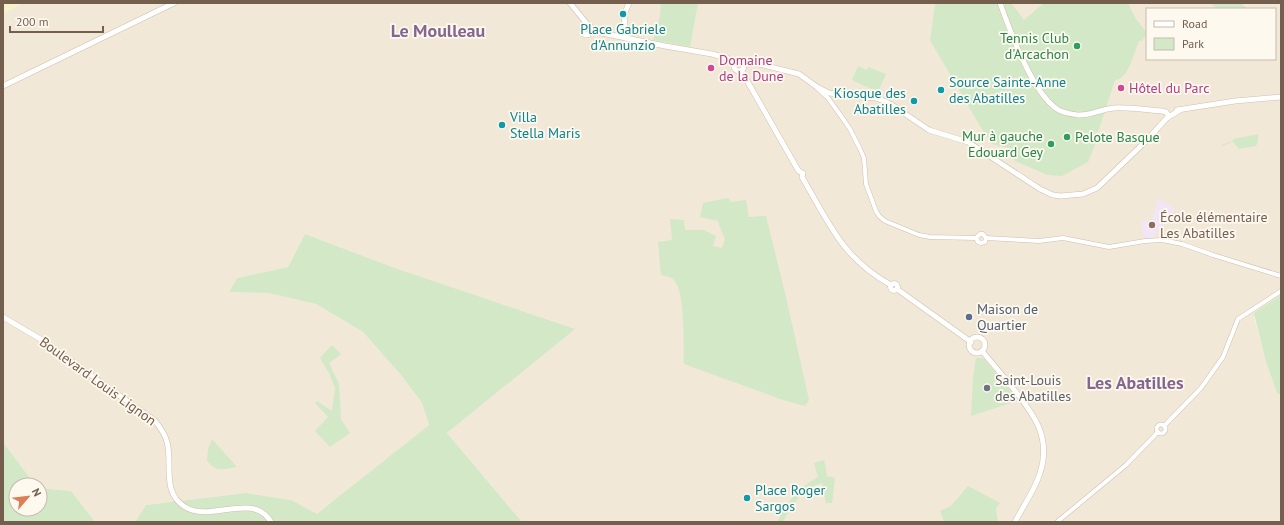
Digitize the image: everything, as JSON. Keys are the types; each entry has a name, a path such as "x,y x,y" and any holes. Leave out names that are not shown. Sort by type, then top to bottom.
{"main road":[{"path":"3,86 174,3"},
{"path":"570,3 592,28 592,31"},
{"path":"626,38 624,15 628,3"},
{"path":"1000,3 1022,58 1038,87 1048,101 1057,109 1066,113 1078,115 1086,115 1112,108 1162,111 1168,115"},
{"path":"588,25 582,28 583,32 585,35 588,35 592,31"},
{"path":"592,31 712,54 729,59 734,63 735,69 741,70"},
{"path":"734,63 736,61 740,61 744,65"},
{"path":"741,70 744,65 755,63 799,74 829,96 876,98 892,105 929,130 968,142 1048,193 1061,196 1083,194 1097,188 1144,143 1168,115 1175,110 1235,101 1281,97"},
{"path":"741,70 834,234 842,245 858,262 891,285 892,290 897,289 971,342"},
{"name":"Boulevard Louis Lignon","path":"3,317 42,340 155,421 162,429 168,443 170,489 174,497 182,505 190,510 200,512 252,508 264,514 271,522"},
{"path":"976,338 983,340 985,345 982,351 977,353 972,352 970,347 971,342 976,338"},
{"path":"982,351 1031,411 1038,423 1043,439 1043,461 1040,474 1015,522"}],"street":[{"path":"829,96 850,129 864,158 866,184 876,211 885,221 919,235 930,237 976,238 982,234 986,238 1039,241 1062,238 1109,246 1162,240 1182,244 1281,276"},
{"path":"976,238 981,244 985,242 986,238"},
{"path":"1057,522 1126,465 1158,432 1160,434 1164,433 1164,426 1201,388 1223,357 1238,319 1281,291"}],"shaded area":[{"path":"22,3 935,3 930,40 1077,83 996,3 1281,3 1281,295 1255,312 1254,317 1266,362 1277,393 1281,395 1281,522 522,522 447,433 574,329 395,268 305,234 288,267 237,278 229,292 268,293 316,304 363,332 401,375 422,403 429,425 317,515 291,500 246,493 146,505 135,522 95,522 71,491 48,489 48,477 29,477 3,442 3,14"},
{"name":"École élémentaire Les Abatilles","path":"1158,199 1175,209 1153,237 1145,238 1141,221 1152,220"}],"green space":[{"path":"661,3 698,3 690,47 653,40 660,16"},
{"path":"935,3 1011,3 1024,20 1044,3 1128,3 1136,19 1146,32 1142,41 1139,41 1133,58 1124,75 1115,80 1098,132 1093,131 1099,135 1088,162 1062,176 1048,175 1015,161 1008,148 992,144 930,40"},
{"path":"1211,3 1241,3 1246,8 1216,8"},
{"path":"858,66 867,70 868,67 886,74 878,92 852,80"},
{"path":"1258,134 1256,146 1239,149 1233,142 1221,146 1233,141 1233,139"},
{"path":"728,198 731,202 746,200 749,217 766,216 809,400 805,406 783,400 684,364 683,319 680,294 673,279 661,275 658,242 672,240 670,219 684,220 685,230 704,230 716,236 713,246 722,248 725,239 718,221 700,217 703,203"},
{"path":"305,234 395,268 575,329 447,433 522,522 135,522 146,505 246,493 291,500 317,514 429,425 422,403 401,375 363,332 316,304 268,293 229,292 237,278 288,267"},
{"path":"1281,295 1281,395 1277,393 1266,362 1254,314"},
{"path":"332,345 341,354 329,363 339,384 341,419 350,433 330,447 315,431 328,417 315,403 317,401 332,411 335,388 329,373 320,358"},
{"path":"976,358 983,358 1016,397 1017,401 971,416 973,378"},
{"path":"212,439 237,467 217,469 207,461 208,449"},
{"path":"3,442 29,477 8,477 8,517 48,517 48,489 71,491 95,522 3,522"},
{"path":"824,460 827,476 835,478 832,503 826,503 822,483 811,487 806,491 794,504 783,522 777,522 794,496 804,486 818,477 814,463"},
{"path":"968,486 1000,503 996,508 998,522 944,522 940,511 951,506"}],"sand":[{"path":"3,3 22,3 3,14"}],"place":[{"name":"Place Gabriele d'Annunzio","path":"623,14"},
{"name":"Tennis Club d'Arcachon","path":"1077,46"},
{"name":"Domaine de la Dune","path":"711,68"},
{"name":"Hôtel du Parc","path":"1121,88"},
{"name":"Source Sainte-Anne des Abatilles","path":"941,90"},
{"name":"Kiosque des Abatilles","path":"914,101"},
{"name":"Villa Stella Maris","path":"502,125"},
{"name":"Pelote Basque","path":"1067,137"},
{"name":"Mur à gauche Edouard Gey","path":"1051,144"},
{"name":"École élémentaire Les Abatilles","path":"1152,225"},
{"name":"Maison de Quartier","path":"969,317"},
{"name":"Saint-Louis des Abatilles","path":"987,388"},
{"name":"Place Roger Sargos","path":"747,498"}],"district":[{"name":"Le Moulleau","path":"438,31"},
{"name":"Les Abatilles","path":"1135,383"}]}
